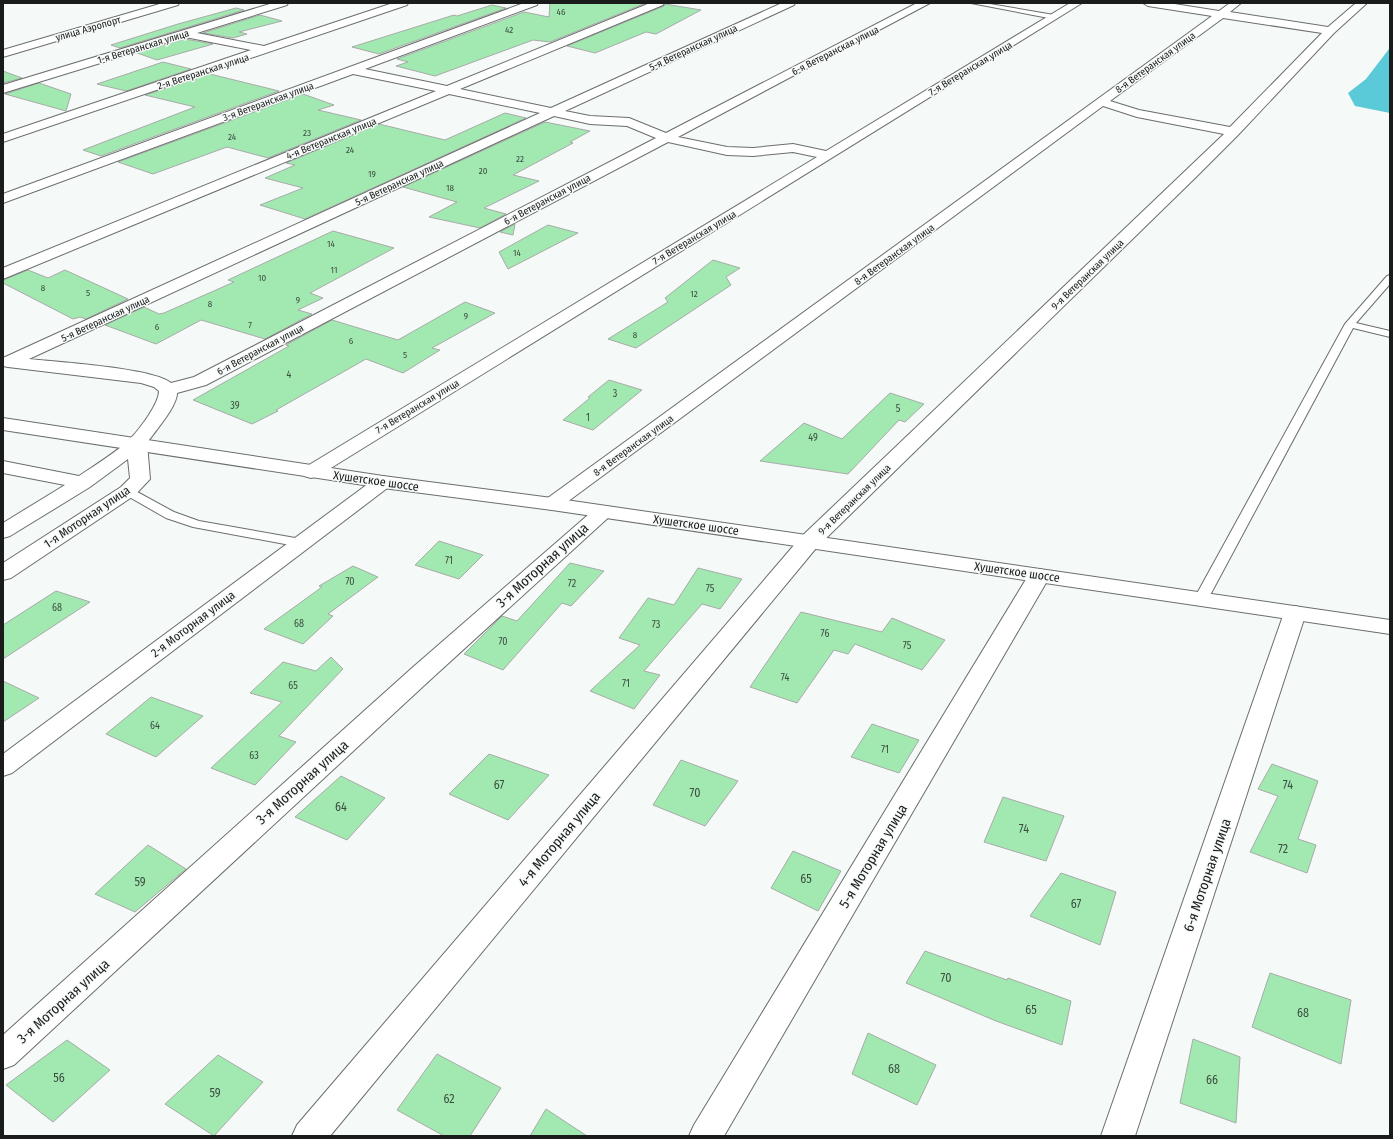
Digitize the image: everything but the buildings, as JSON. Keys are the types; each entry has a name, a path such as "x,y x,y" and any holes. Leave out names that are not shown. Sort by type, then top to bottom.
{"street":[{"name":"улица Аэропорт","path":"3,46 149,3"},
{"name":"улица Аэропорт","path":"3,54 174,3"},
{"name":"1-я Ветеранская улица","path":"3,89 283,3"},
{"name":"2-я Ветеранская улица","path":"3,138 403,3"},
{"name":"3-я Ветеранская улица","path":"3,199 533,3"},
{"name":"4-я Ветеранская улица","path":"3,274 659,3"},
{"name":"5-я Ветеранская улица","path":"6,361 790,3"},
{"name":"6-я Ветеранская улица","path":"168,390 200,380 925,3"},
{"name":"7-я Ветеранская улица","path":"311,472 1077,3"},
{"path":"1148,3 1330,31"},
{"name":"8-я Ветеранская улица","path":"552,504 1236,3"},
{"name":"9-я Ветеранская улица","path":"809,542 1234,132 1330,31 1362,3"},
{"path":"184,33 266,50"},
{"path":"352,70 590,120 630,122 666,138 727,151 753,152 793,148 828,155"},
{"path":"1101,102 1137,112 1234,132"},
{"path":"3,532 83,483 137,444 162,409 168,397 168,390 160,383 143,378 6,361"},
{"name":"Хушетское шоссе","path":"3,424 311,472 552,504 1390,627"},
{"name":"1-я Моторная улица","path":"3,573 128,491 140,479 137,444"},
{"path":"3,467 83,483"},
{"name":"2-я Моторная улица","path":"3,767 383,482"},
{"name":"3-я Моторная улица","path":"3,1055 421,674 602,512"},
{"name":"4-я Моторная улица","path":"309,1136 809,542"},
{"name":"5-я Моторная улица","path":"706,1136 1039,576"},
{"name":"6-я Моторная улица","path":"1118,1136 1295,613"}],"lane":[{"path":"974,3 1054,17"},
{"path":"1201,599 1350,324 1390,278"},
{"path":"1350,324 1390,334"},
{"path":"128,491 170,515 197,524 301,543"}],"water":[{"path":"1389,29 1390,113 1355,106 1348,93 1366,79 1389,49"}]}
